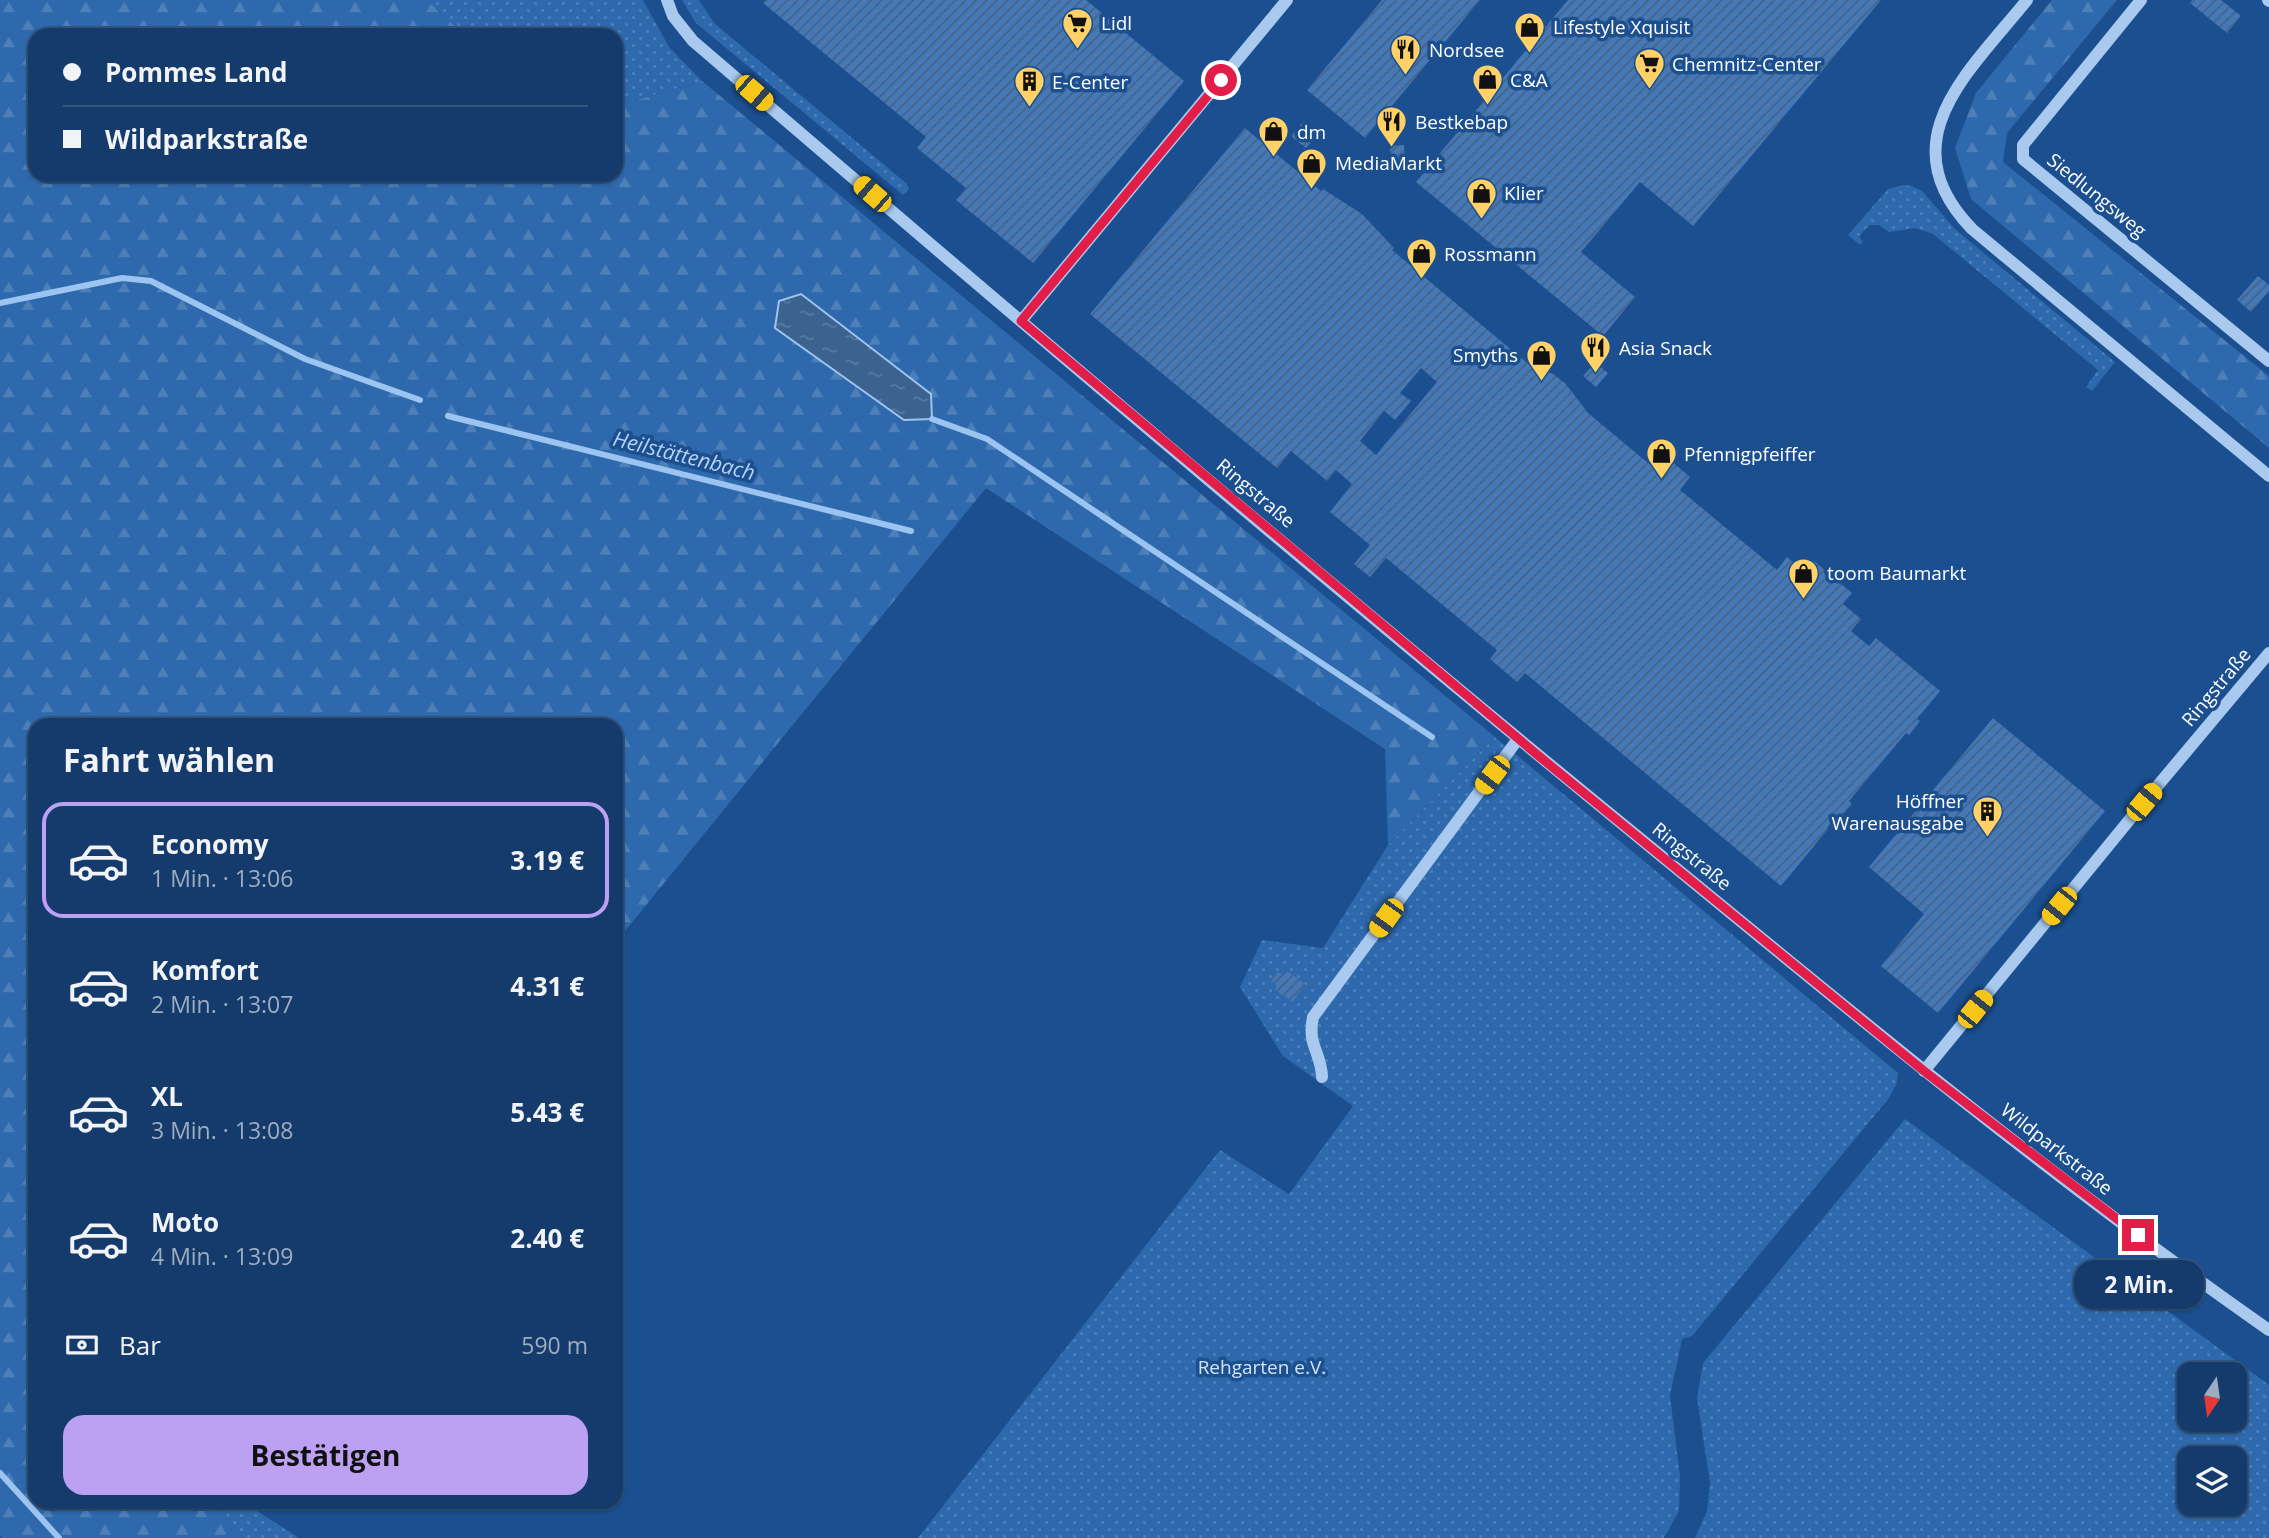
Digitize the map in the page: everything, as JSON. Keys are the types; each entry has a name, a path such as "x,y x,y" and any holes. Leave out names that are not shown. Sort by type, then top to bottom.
{"street":[{"name":"Ringstraße","path":"667,0 673,16 693,41 1021,321 1518,739 1924,1071 2269,653"},
{"path":"1021,321 1287,0"},
{"path":"2027,0 1948,100 1935,146 1935,160 1942,190 1972,229 2269,476"},
{"name":"Siedlungsweg","path":"2141,0 2023,145 2023,159 2269,361"},
{"path":"1322,1077 1322,1063 1313,1048 1313,1017 1518,739"},
{"name":"Wildparkstraße","path":"1924,1071 2180,1268 2269,1330"}],"green space":[{"path":"0,0 427,0 457,28 28,28 28,182 623,182 623,104 702,81 1495,737 1388,845 1385,749 986,488 623,933 623,718 28,718 28,1509 221,1509 243,1538 0,1536"},
{"path":"427,0 643,0 669,47 702,81 623,104 623,28 457,28"},
{"path":"682,0 699,0 714,23 906,183 909,189 903,195 696,23"},
{"path":"2052,0 2117,0 2007,133 2003,162 2269,376 2269,448 1971,199 1955,148 1976,93"},
{"path":"1902,185 1922,191 1955,229 2115,362 2092,391 2086,387 2098,370 1933,234 1915,228 1889,232 1879,225 1870,225 1859,236 1863,242 1860,245 1848,235 1888,189"},
{"name":"Rehgarten e.V.","path":"1495,737 1898,1073 1896,1085 1889,1098 1692,1336 1682,1339 1670,1396 1680,1476 1679,1511 1664,1538 918,1538 1220,1150 1289,1194 1353,1106 1283,1056 1240,987 1262,940 1323,948 1388,845"},
{"path":"1905,1119 2238,1362 2177,1362 2177,1432 2247,1432 2247,1369 2269,1385 2269,1538 1695,1538 1707,1511 1710,1483 1697,1398 1703,1363"},
{"path":"221,1509 254,1509 299,1538 243,1538"}],"water":[{"path":"801,294 931,394 932,419 904,420 775,328 779,301"}],"building":[{"name":"E-Center","path":"766,0 1086,0 1184,81 1033,263 956,200 966,188 917,148 926,137 763,3"},
{"path":"1382,0 1480,0 1365,138 1307,90"},
{"name":"Chemnitz-Center","path":"1568,0 1881,0 1693,226 1640,182 1581,252 1635,297 1603,336 1416,182"},
{"path":"2192,0 2221,0 2241,16 2227,33 2190,3"},
{"path":"1304,121 1318,134 1306,148 1291,136"},
{"path":"1245,128 1321,191 1323,189 1362,214 1394,248 1392,250 1526,362 1553,374 1565,383 1588,413 1654,468 1665,456 1690,477 1680,490 1777,570 1787,557 1805,572 1814,561 1852,593 1843,604 1861,619 1851,631 1869,646 1876,638 1940,691 1917,719 1920,721 1909,735 1906,733 1849,801 1852,804 1840,818 1837,815 1781,886 1525,673 1517,682 1490,659 1497,650 1386,558 1370,577 1354,564 1370,545 1330,512 1352,484 1336,470 1327,481 1291,451 1277,468 1090,314","holes":["1421,368 1437,382 1376,455 1360,441 1384,411 1395,420 1411,401 1400,393"]},
{"path":"1404,145 1405,158 1391,160 1390,146"},
{"path":"2258,276 2269,285 2269,291 2251,312 2237,300"},
{"name":"Asia Snack","path":"1595,363 1608,373 1596,387 1583,376"},
{"name":"Höffner Warenausgabe","path":"1993,718 2105,811 1938,1013 1881,966 1924,914 1869,867"},
{"path":"1287,971 1305,984 1293,1002 1275,990 1277,986 1271,982 1278,972 1284,976"}],"waterway":[{"name":"Heilstättenbach","path":"0,303 122,278 151,281 305,359 420,400"},
{"name":"Heilstättenbach","path":"448,416 911,531"},
{"path":"932,419 987,439 1432,737"},
{"path":"0,1473 28,1504"},
{"path":"33,1509 59,1538"}],"place":[{"name":"Lidl","path":"1078,50"},
{"name":"Lifestyle Xquisit","path":"1530,54"},
{"name":"Nordsee","path":"1406,77"},
{"name":"Chemnitz-Center","path":"1649,91"},
{"name":"C&A","path":"1487,107"},
{"name":"E-Center","path":"1029,109"},
{"name":"Bestkebap","path":"1392,149"},
{"name":"dm","path":"1274,159"},
{"name":"MediaMarkt","path":"1312,190"},
{"name":"Klier","path":"1481,220"},
{"name":"Rossmann","path":"1421,281"},
{"name":"Asia Snack","path":"1596,375"},
{"name":"Smyths","path":"1541,382"},
{"name":"Pfennigpfeiffer","path":"1661,481"},
{"name":"toom Baumarkt","path":"1804,600"},
{"name":"Höffner Warenausgabe","path":"1987,839"}],"route":[{"path":"1221,80 1021,321 1540,757 1924,1071 2138,1235"}]}
